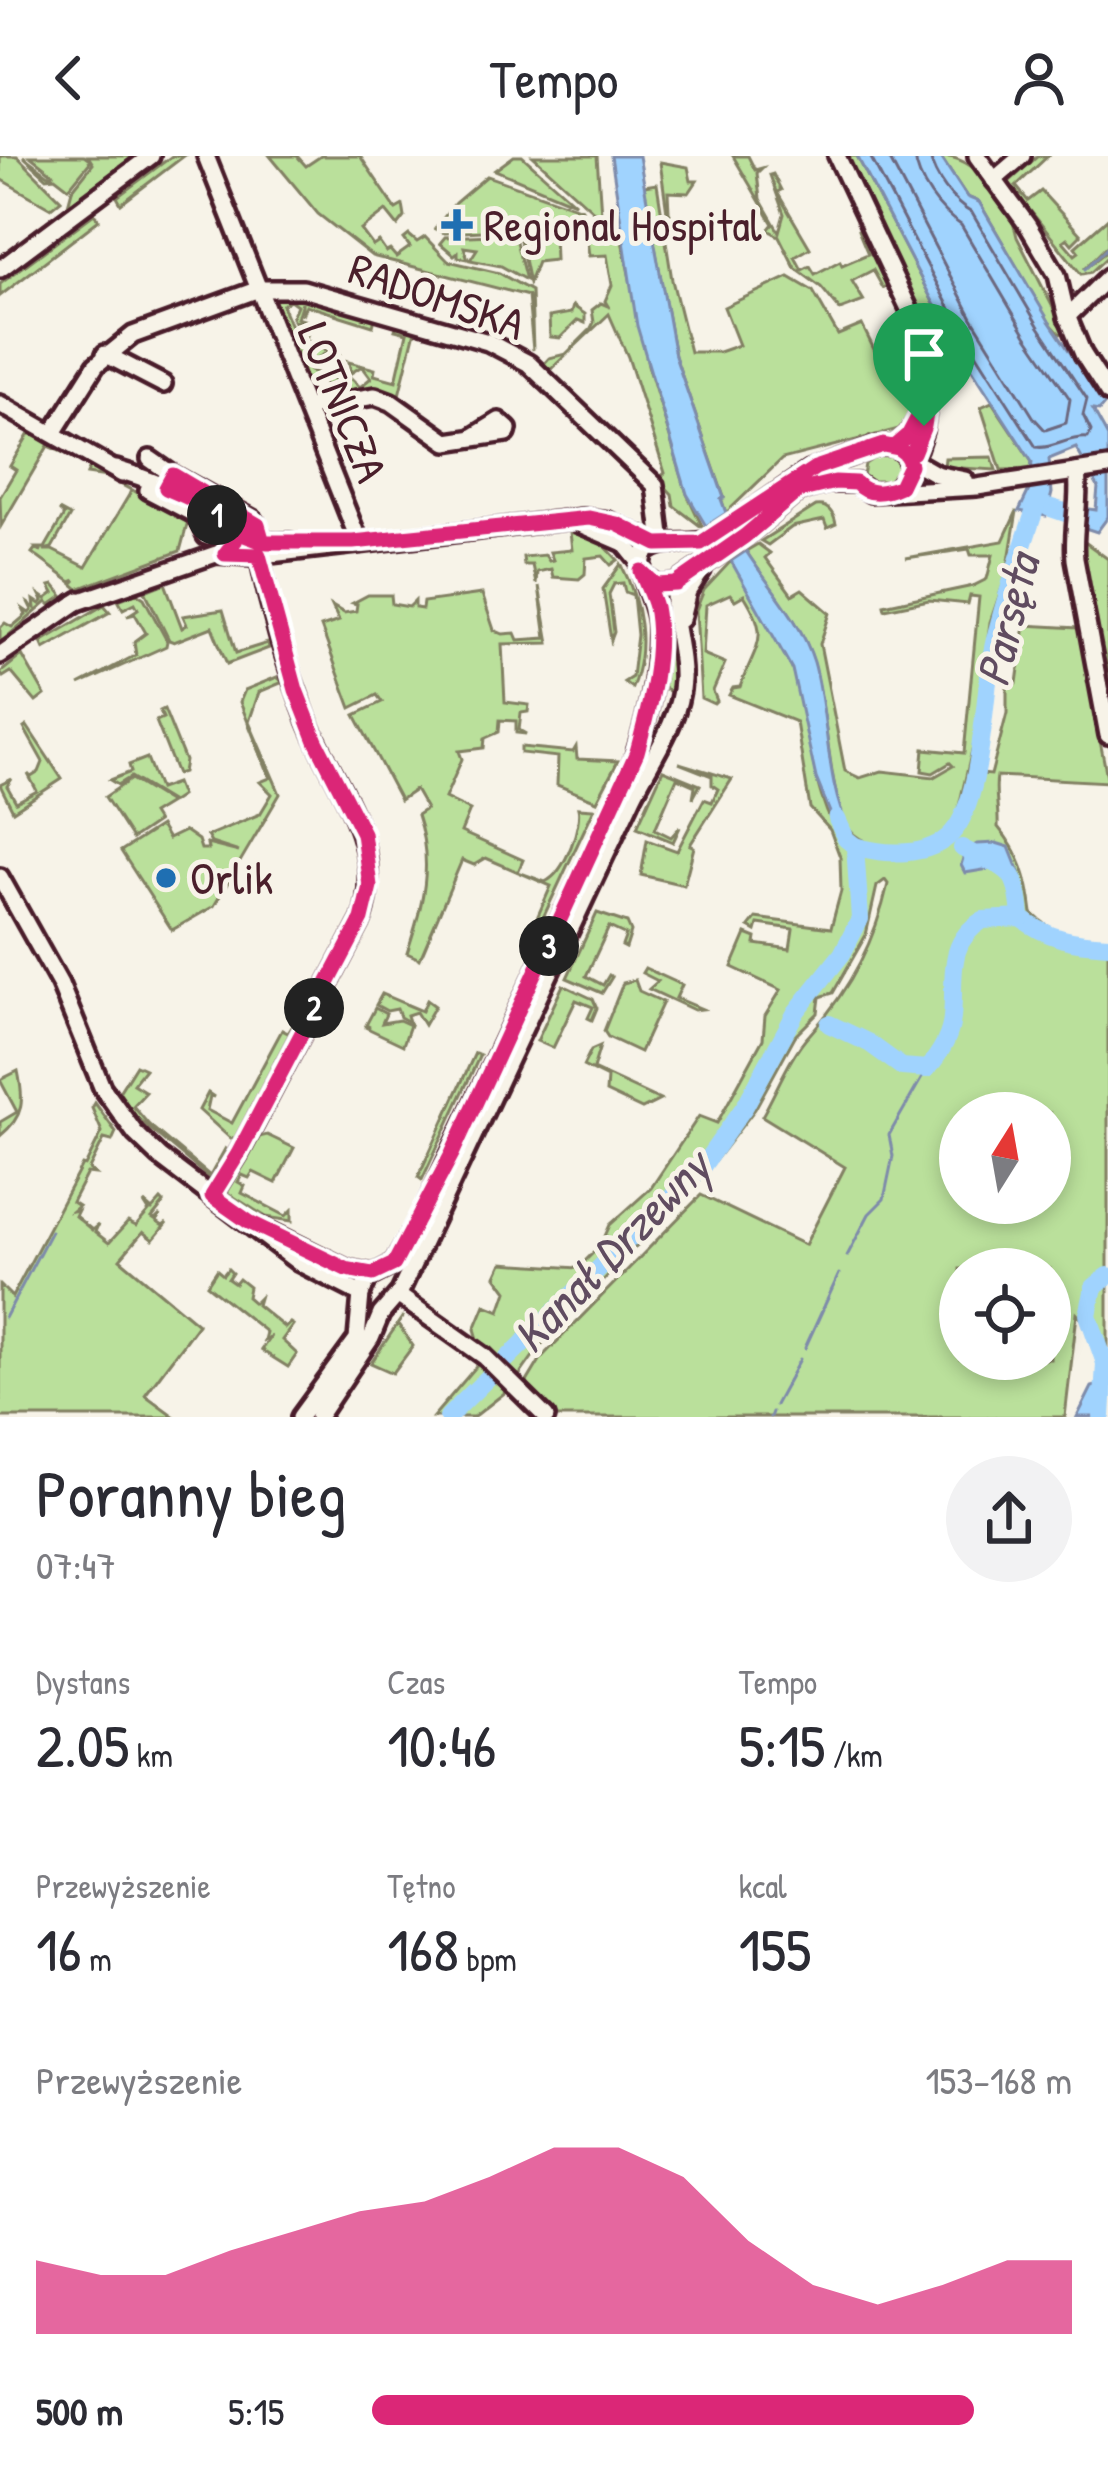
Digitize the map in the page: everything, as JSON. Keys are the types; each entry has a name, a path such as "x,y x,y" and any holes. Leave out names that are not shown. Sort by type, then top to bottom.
{"street":[{"path":"0,269 151,156"},
{"name":"LOTNICZA","path":"206,156 356,541"},
{"path":"837,156 932,352 935,369 918,447 903,453"},
{"path":"977,156 1059,280 1067,317 1108,393"},
{"path":"994,180 1022,156"},
{"path":"1067,317 1108,277"},
{"name":"RADOMSKA","path":"53,434 105,354 133,334 259,289 288,286 480,339 514,353 655,485 664,543"},
{"path":"105,354 163,384"},
{"path":"307,407 375,396 447,442 473,437"},
{"path":"0,404 196,515 213,546"},
{"path":"559,521 613,536 626,545 656,585 680,580 803,474 883,445 939,475 998,483"},
{"path":"856,483 856,464 864,453"},
{"path":"895,489 908,476 903,453"},
{"path":"150,459 169,481 230,528 265,544 356,541"},
{"path":"740,529 798,491 835,482 856,483 871,493 998,483 1108,467"},
{"path":"116,469 169,481 254,520 265,544 296,690 363,833 370,886 362,919 212,1196"},
{"path":"1081,471 1074,526 1076,569 1108,735"},
{"path":"213,546 356,541 602,519 664,543 683,557 673,605 682,684 671,724 396,1298 381,1314 371,1338 318,1417"},
{"path":"213,546 216,526 230,528"},
{"path":"0,656 107,584 235,541 230,528"},
{"path":"300,1417 357,1339 363,1284 398,1259 438,1182 637,752 650,695 656,632 654,606 641,568 647,551 664,543 714,550"},
{"path":"680,638 688,591 714,550"},
{"path":"0,878 60,984 98,1078 116,1109 148,1146 298,1262 373,1306 396,1298"},
{"path":"249,1222 346,1269 380,1272"},
{"path":"380,1272 396,1298 484,1356 546,1417"}],"green space":[{"path":"0,156 17,156 61,200 51,208 0,179"},
{"path":"23,156 50,176 53,174 30,156 84,156 91,161 69,188 55,177 47,178"},
{"path":"88,156 134,156 68,205 72,190 93,164"},
{"path":"172,156 184,156 121,204 117,197"},
{"path":"270,156 297,156 306,166 321,156 360,156 396,209 403,205 405,217 398,226 386,211 361,230 373,246 379,242 396,257 410,247 404,239 409,235 417,242 425,237 448,261 499,273 531,291 533,350 528,296 372,256 318,214"},
{"path":"514,156 522,156 575,203 495,170"},
{"path":"533,156 597,156 601,214 597,214"},
{"path":"733,156 748,156 755,170 762,168 757,173 760,199 779,232 784,214 770,175 773,174 781,190 777,192 810,248 795,257 802,270 810,266 815,274 868,254 861,228 888,285 883,288 873,270 852,281 864,301 840,310 821,287 795,268 779,236 768,230 773,224"},
{"path":"842,156 857,156 941,317 927,331"},
{"path":"940,156 967,164 990,183 1065,331 1060,334 1049,322 979,202 967,197"},
{"path":"1038,156 1048,156 1016,186 1028,201 1041,191 1081,235 1072,244 1067,238 1063,241 1075,255 1079,252 1075,247 1108,218 1108,245 1084,269 1108,250 1108,256 1091,272 1081,274 1008,183"},
{"path":"660,162 688,167 691,181 697,181 689,193 668,192 669,212 677,229 670,233"},
{"path":"487,176 582,209 583,215 521,229 444,233 435,229 455,203"},
{"path":"657,184 672,280 690,352 719,352 739,345 724,307 789,277 813,291 838,335 862,325 893,388 924,373 914,407 899,429 782,459 726,513 675,356 644,186"},
{"path":"94,214 99,220 0,296 0,284"},
{"path":"592,219 607,232 620,231 648,365 687,494 703,528 674,506 672,494 658,479 665,473 628,357 609,314 548,372 542,366 549,358 566,354 590,330 592,310 601,303 608,306 605,301 612,285 607,255 589,256 586,231 554,234 555,260 537,262 529,283 519,235"},
{"path":"514,234 526,280 501,266 470,260 477,249 464,247 468,259 440,243 445,237"},
{"path":"277,293 375,318 373,326 306,305 302,315 302,302 297,318 310,322 306,340 344,360 338,363 328,352 310,362 300,336 306,326 292,317 297,305 290,300 282,305 310,371 342,382 330,384 332,395 321,378 305,384 273,301"},
{"path":"573,306 585,314 585,323 578,320 560,338 550,337 549,317 571,313"},
{"path":"397,324 416,327 398,399 375,389 347,392 346,373 360,387 371,378 362,366 351,373 349,362 375,369 374,375 396,381 407,333 395,330"},
{"path":"992,402 1032,462 1031,469 1001,470 981,407"},
{"path":"30,432 74,457 48,446 1,526 0,497 16,470 10,466"},
{"path":"892,455 901,464 899,476 867,481 865,464 877,456"},
{"path":"992,457 996,470 944,467 945,458"},
{"path":"84,463 188,521 180,551 78,589 72,584 76,580 71,582 32,553 45,548 64,515 59,510 70,516 52,548 44,550 86,567 129,495 131,490 107,477 87,474 90,467"},
{"path":"816,506 830,510 836,524 827,528 824,520 792,527 768,545 761,541"},
{"path":"1017,511 1007,573 990,622 975,737 956,819 947,831 917,846 883,847 867,842 844,822 809,648 746,551 758,544 770,553 765,558 792,595 802,589 830,613 820,644 845,771 860,778 882,771 934,777 953,766 950,763 933,773 922,771 924,749 964,753 979,597 970,596 968,604 929,600 885,609 884,605 987,579 993,555 971,555 969,549 906,558 1003,541"},
{"path":"570,532 601,542 618,560 611,565 603,556 586,558 585,574 579,579 553,577 551,569 537,572 536,584 532,565 524,565 523,557 545,555 549,561 553,560 550,552 572,550"},
{"path":"1082,540 1108,559 1108,697"},
{"path":"731,561 773,627 792,669 818,785 835,829 848,849 898,857 936,848 951,837 973,800 981,774 991,775 1007,713 1007,682 1017,683 1025,625 1078,628 1108,782 997,776 996,789 998,827 1022,867 1032,913 1067,935 1108,939 1108,1347 1077,1314 1071,1366 1071,1248 939,1248 939,1380 1069,1380 1065,1417 539,1417 549,1406 527,1382 542,1357 701,1195 805,1245 845,1167 762,1116 796,1052 859,964 883,905 885,880 877,886 866,935 833,993 820,997 818,1013 795,1036 755,1109 701,1179 541,1345 519,1376 480,1346 475,1329 485,1305 500,1311 507,1291 496,1276 502,1263 578,1268 601,1245 610,1225 651,1188 699,1116 717,1123 763,1039 765,1016 781,990 732,967 746,934 756,938 755,944 790,949 793,929 758,924 756,931 749,927 756,918 831,928 841,891 840,857 830,830 810,808 796,722 729,695 740,687 756,649 759,631 752,609 744,595 735,600 730,594 706,605 703,654 725,663 713,691 714,704 701,698 696,610 704,590"},
{"path":"621,564 633,593 640,624 640,657 632,688 624,682 632,677 637,635 633,595 625,592 623,583 614,584 609,594 611,640 603,589"},
{"path":"165,583 182,628 187,625 183,616 223,610 236,653 268,643 269,648 227,664 212,627 169,640 145,591"},
{"path":"50,586 63,596 50,605 47,602 0,643 0,628 5,623 12,627 26,615 23,609 29,613 29,604 35,608 34,600 43,601 40,595 46,599 54,593"},
{"path":"539,586 549,643 502,644 505,702 529,705 528,712 521,713 519,730 526,734 516,733 516,721 500,720 499,732 485,738 484,748 459,751 462,759 445,798 470,810 461,832 523,860 518,872 486,858 474,865 462,860 420,959 407,953 426,868 417,815 426,809 415,790 400,800 355,715 382,702 377,695 351,708 321,627 339,621 332,606 344,613 356,611 353,603 368,595 391,595 392,604 409,607 415,601 415,608 422,609 423,602 482,594 494,630 515,633 518,640 546,638"},
{"path":"136,593 144,598 166,646 79,685 136,655 134,642 146,633 135,614 127,616 138,609 135,603 123,609 118,600"},
{"path":"104,605 110,612 44,649 41,642"},
{"path":"672,619 675,688 669,691 659,685 662,621"},
{"path":"22,655 45,695 36,702 11,672 3,677 0,673"},
{"path":"277,677 283,682 259,692 249,722 280,794 214,906 172,930 121,851 160,826 168,839 185,831 198,840 201,849 208,849 207,844 239,852 211,843 207,836 260,814 272,794 260,782 270,778 240,702 245,690"},
{"path":"164,709 185,761 183,772 177,774 156,721 163,718 160,711"},
{"path":"27,726 62,779 13,811 0,785 12,779 7,786 16,802 37,791 28,774 39,772 43,762"},
{"path":"521,747 573,752 576,747 577,759 618,761 597,801 557,785 558,757 521,753"},
{"path":"147,758 159,789 176,783 181,796 172,802 131,777 118,785 110,780 131,772 129,765"},
{"path":"679,763 732,779 690,845 694,847 684,885 641,875 647,840 677,851 704,799 712,802 718,789 712,785 712,776"},
{"path":"663,770 700,785 693,798 695,786 677,778 655,829 671,837 680,827 673,842 637,827"},
{"name":"Orlik","path":"131,779 170,803 152,814 157,822 132,839 105,797"},
{"path":"578,808 594,809 535,935 530,934 551,886 522,873 545,882 553,876 571,846"},
{"path":"597,913 627,923 631,932 626,948 622,946 626,935 609,927 586,976 603,985 612,977 602,993 567,978"},
{"path":"645,968 682,985 676,998 702,1009 694,1010 649,989 658,981 642,973"},
{"path":"635,980 639,991 663,1002 640,1052 604,1031 623,983"},
{"path":"563,985 593,999 597,1008 592,1020 588,1018 593,1007 576,1000 553,1048 537,1041"},
{"path":"382,994 422,1011 427,1000 435,1006 424,1025 416,1012 407,1015 409,1022 397,1009 387,1011 376,1005"},
{"path":"375,1008 386,1014 382,1023 399,1020 410,1025 403,1045 365,1027 370,1027 366,1025"},
{"path":"292,1027 293,1040 242,1136 231,1139 199,1110 208,1093 214,1097 210,1096 207,1110 232,1123 282,1030 288,1033"},
{"path":"600,1046 593,1069 660,1100 642,1109 606,1092 607,1078 583,1066 591,1050"},
{"path":"475,1053 480,1055 422,1180 418,1177"},
{"path":"136,1065 145,1069 133,1084 146,1092 133,1106 149,1125 210,1176 225,1149 230,1154 215,1183 136,1117 119,1092"},
{"path":"18,1071 21,1107 0,1136 0,1122 17,1112 0,1080"},
{"path":"95,1103 116,1132 112,1141 104,1139 89,1169 95,1174 87,1173 72,1202 78,1206 72,1211 78,1210 75,1216 92,1230 98,1225 95,1232 109,1243 128,1222 136,1226 149,1211 144,1203 152,1210 161,1200 164,1203 152,1218 160,1215 157,1222 167,1223 153,1240 143,1232 120,1259 198,1324 145,1395 175,1417 0,1417 0,1285 12,1297 85,1166 102,1132 92,1108"},
{"path":"267,1135 294,1148 276,1183 253,1172 249,1178 242,1175 238,1182 245,1186 242,1193 286,1216 292,1210 292,1221 266,1217 226,1192 255,1138"},
{"path":"228,1269 232,1273 228,1279 235,1284 239,1279 249,1287 247,1297 254,1303 259,1298 257,1305 285,1328 293,1325 282,1340 297,1354 288,1367 261,1350 271,1336 264,1340 266,1332 207,1285 217,1270 223,1275"},
{"path":"403,1316 398,1324 413,1346 393,1373 371,1363"},
{"path":"480,1362 509,1386 507,1391 474,1417 433,1417"}],"water":[{"path":"611,156 639,156 675,356 724,498 726,513 706,526 687,494 637,326"},
{"path":"857,156 940,156 967,197 979,202 1105,404 1093,410 1108,437 1108,517 1097,532 1079,526 1083,508 1096,510 1098,487 1076,448 1049,459 1052,493 1046,516 1019,511 1029,490 1032,462 953,340"},
{"path":"746,551 793,618 814,662 836,793 851,834 842,842 816,778 792,669 731,561"},
{"path":"977,844 1009,847 1021,877 1012,881 995,868 965,873 961,865 965,851"},
{"path":"1108,1383 1108,1417 1077,1417 1092,1387"}],"waterway":[{"path":"1085,269 1108,247"},
{"name":"Parsęta","path":"855,846 892,852 931,847 952,833 963,817 976,770 994,643 1041,491"},
{"path":"1049,503 1079,512"},
{"path":"1047,511 1080,522"},
{"name":"Kanał Drzewny","path":"448,1417 701,1168 745,1106 796,1012 842,954 860,919 855,846 846,839 837,819"},
{"path":"962,848 1012,876 1021,918 1031,925 1062,939 1108,945"},
{"name":"Kanał Drzewny","path":"829,1024 869,1043 902,1067 927,1069 949,1031 954,964 962,940 983,920 1021,918"},
{"path":"847,1256 869,1214 884,1199 893,1156 889,1135 927,1069"},
{"path":"5,1318 51,1231"},
{"path":"805,1348 839,1274"},
{"path":"1102,1417 1105,1363 1088,1315 1094,1287 1108,1276"},
{"path":"775,1405 800,1359"},
{"path":"770,1417 772,1412"}],"place":[{"name":"Regional Hospital","path":"457,225"},
{"name":"Orlik","path":"166,878"}],"route":[{"path":"924,426 913,453 907,455 883,445 821,466 793,480 716,536 692,544 657,544 617,524 589,518 353,542 263,542 231,530 208,509 166,488 173,475 258,525 263,542 254,539 231,530 235,541 225,554 259,555 288,668 316,741 363,833 370,875 362,919 212,1196 249,1222 346,1269 373,1274 390,1269 452,1154 637,752 647,715 656,632 654,606 641,571 656,585 676,584 807,488 835,482 856,483 871,493 895,489 908,476 910,465 907,455 895,446 909,434 929,396 924,426"}]}
